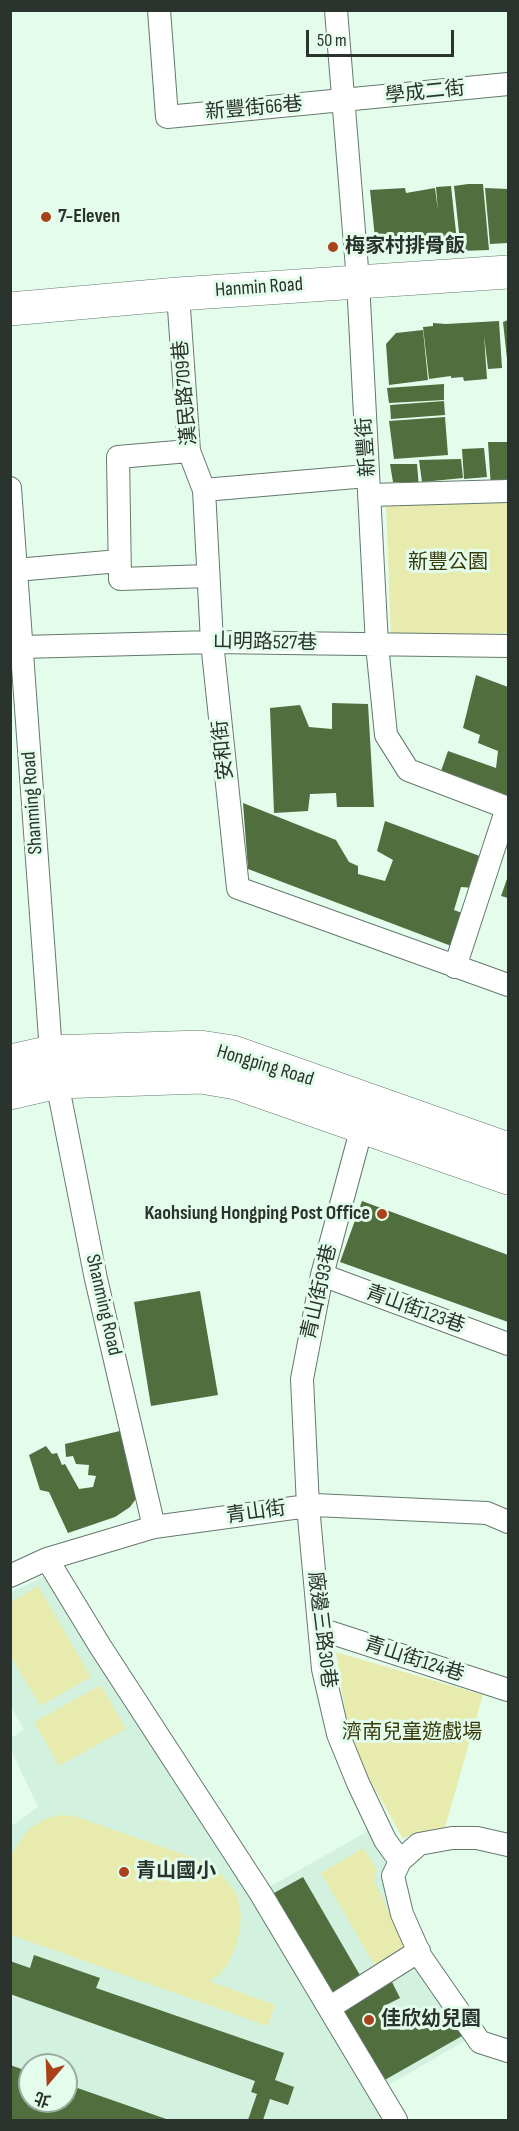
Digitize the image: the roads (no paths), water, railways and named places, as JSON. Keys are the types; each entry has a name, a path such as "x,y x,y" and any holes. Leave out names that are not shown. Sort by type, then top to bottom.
{"street":[{"name":"新豐街66巷","path":"159,10 167,117 342,101"},
{"name":"新豐街","path":"336,10 358,281 377,645 386,735 408,770 508,808"},
{"name":"學成二街","path":"342,101 508,84"},
{"name":"Hanmin Road","path":"10,309 178,294 508,272"},
{"name":"漢民路709巷","path":"178,294 189,451 204,490"},
{"path":"189,451 118,457 120,579 207,576"},
{"path":"204,490 369,485 508,490"},
{"name":"Shanming Road","path":"10,488 55,1067 96,1279 154,1527"},
{"name":"安和街","path":"204,490 212,642 238,888 508,985"},
{"path":"16,570 119,561"},
{"name":"山明路527巷","path":"21,647 212,642 508,646"},
{"path":"455,967 508,808"},
{"name":"Hongping Road","path":"10,1093 55,1067 200,1047 233,1052 508,1149"},
{"name":"Hongping Road","path":"12,1059 55,1067 201,1077 236,1083 508,1178"},
{"path":"362,1127 405,1112"},
{"name":"青山街93巷","path":"308,1506 302,1379 322,1275 362,1127"},
{"name":"青山街123巷","path":"322,1275 508,1344"},
{"name":"青山街","path":"10,1576 47,1559 154,1527 308,1506 487,1513 508,1522"},
{"name":"廠邊三路30巷","path":"308,1506 323,1669 338,1734 385,1840 400,1861"},
{"path":"47,1559 100,1646 261,1894 396,2121"},
{"name":"青山街124巷","path":"320,1629 508,1690"},
{"path":"508,1845 477,1838 419,1844 400,1861 393,1876 402,1914 419,1951 438,1983 480,2042 508,2051"},
{"path":"329,2008 419,1951"}],"place":[{"name":"7-Eleven","path":"46,217"},
{"name":"梅家村排骨飯","path":"333,247"},
{"name":"Kaohsiung Hongping Post Office","path":"382,1214"},
{"name":"青山國小","path":"124,1872"},
{"name":"佳欣幼兒園","path":"369,2020"}],"park label":[{"name":"新豐公園","path":"448,563"},
{"name":"濟南兒童遊戲場","path":"412,1733"}]}
